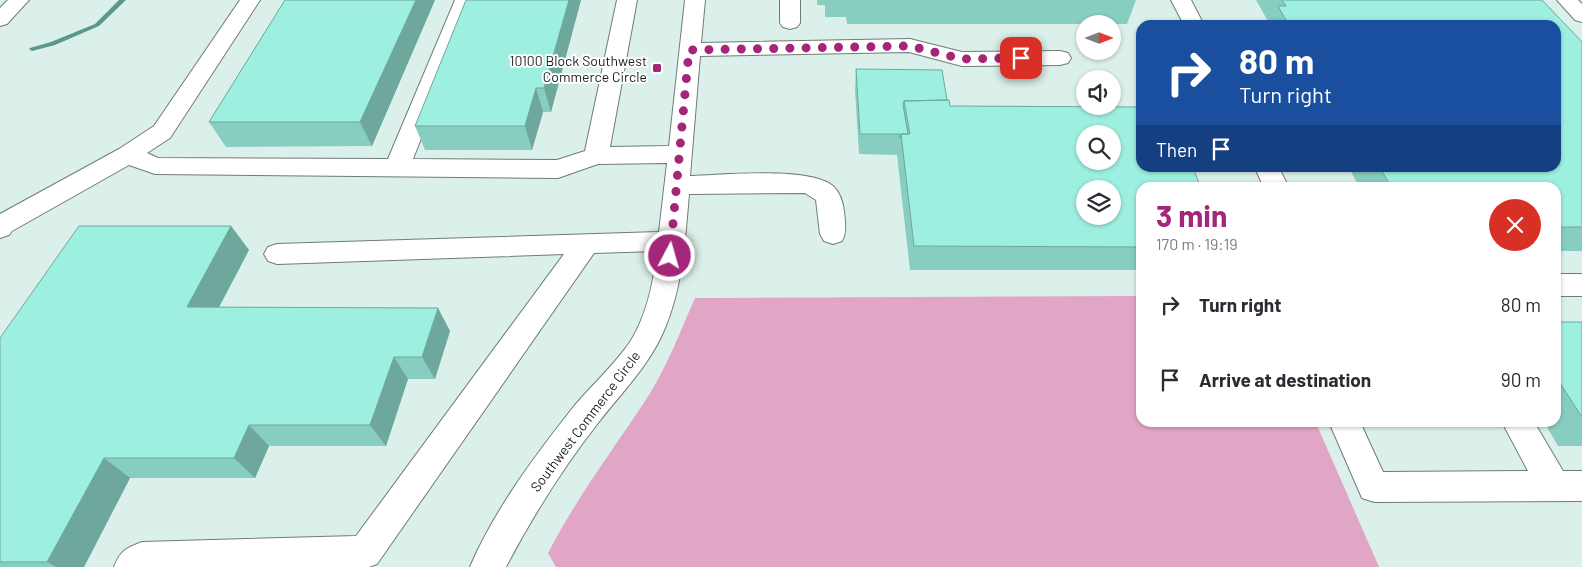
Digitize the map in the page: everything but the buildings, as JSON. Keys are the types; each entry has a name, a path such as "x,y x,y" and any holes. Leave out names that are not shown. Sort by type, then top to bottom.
{"street":[{"path":"0,20 19,0"},
{"path":"0,228 128,155 162,132 250,0"},
{"path":"397,168 465,0"},
{"path":"596,156 627,0"},
{"name":"Southwest Commerce Circle","path":"488,567 520,508 537,483 586,415 640,350 664,290 672,241 695,0"},
{"path":"790,0 790,23"},
{"path":"1181,0 1191,20"},
{"path":"1567,0 1582,16"},
{"path":"689,50 910,46 962,59 1060,58"},
{"path":"128,155 155,166 558,169 596,156 679,154"},
{"path":"676,185 799,182 817,186 829,198 833,234"},
{"path":"277,254 672,241"},
{"path":"131,567 142,559 365,552 586,244"},
{"path":"1561,285 1582,285"},
{"path":"1346,427 1374,487 1568,486"},
{"path":"1521,427 1568,486"}],"shaded area":[{"path":"0,0 1582,0 1582,567 0,567"},
{"path":"1136,296 1136,427 1318,427 1379,567 556,567 548,553 583,493 661,374 695,298"}],"waterway":[{"path":"32,49 53,44 97,25 123,0"}],"place":[{"name":"10100 Block Southwest Commerce Circle","path":"657,68"}],"route":[{"path":"670,256 689,50 910,46 962,59 1021,58"}]}
